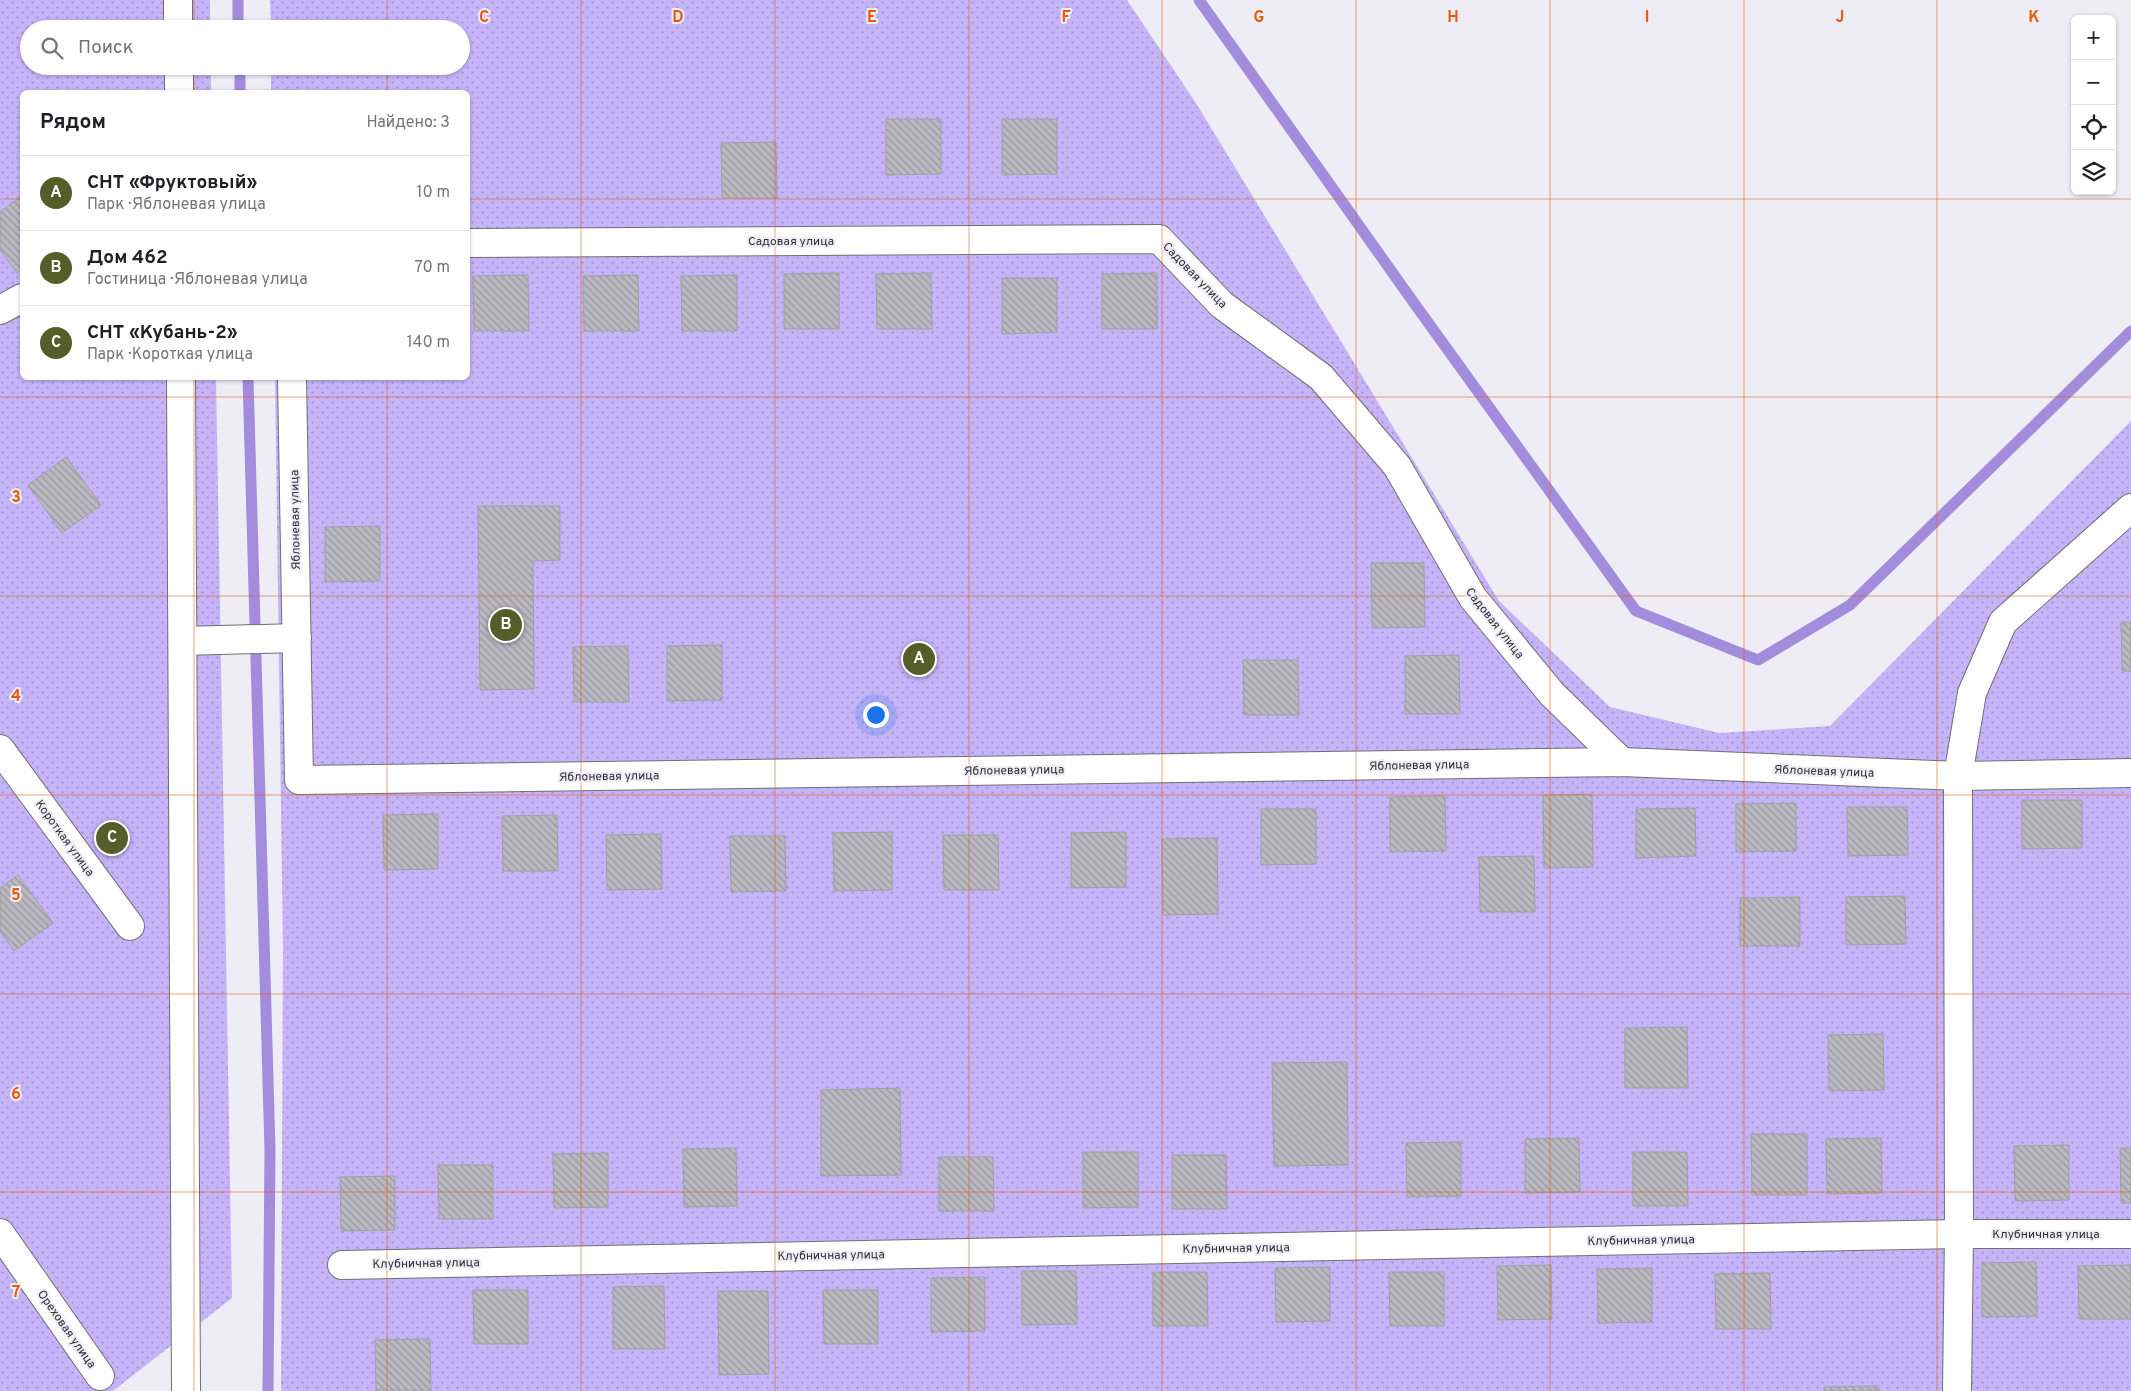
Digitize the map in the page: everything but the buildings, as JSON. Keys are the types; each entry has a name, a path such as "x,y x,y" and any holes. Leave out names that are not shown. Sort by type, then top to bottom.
{"street":[{"path":"178,0 178,20"},
{"path":"178,75 179,90"},
{"name":"Садовая улица","path":"470,243 1159,239 1222,305 1321,377 1397,466 1473,598 1552,694 1622,762"},
{"path":"0,310 20,299"},
{"path":"181,380 186,1391"},
{"name":"Яблоневая улица","path":"292,380 284,638 299,780 1622,762 1958,776 2131,773"},
{"path":"1956,1391 1959,1234 1958,776 1972,693 2003,622 2131,508"},
{"path":"183,641 284,638"},
{"name":"Короткая улица","path":"0,750 130,926"},
{"name":"Ореховая улица","path":"0,1233 100,1376"},
{"name":"Клубничная улица","path":"342,1265 1959,1234 2131,1234"}],"shaded area":[{"path":"0,0 210,0 210,20 20,20 20,75 211,75 211,90 20,90 20,380 216,380 232,1298 113,1391 0,1391"},
{"path":"270,0 1127,0 1194,100 1499,601 1610,707 1719,733 1830,726 2131,421 2131,1391 281,1391 283,949 275,380 470,380 470,90 271,90 271,75 470,75 470,20 271,20"}],"waterway":[{"path":"238,0 238,20"},
{"path":"1199,0 1636,611 1758,660 1850,605 2131,331"},
{"path":"240,75 240,90"},
{"path":"248,380 270,1150 268,1391"}],"place":[{"name":"Дом 462","path":"506,625"},
{"name":"СНТ «Фруктовый»","path":"919,659"},
{"name":"СНТ «Кубань-2»","path":"112,838"}]}
